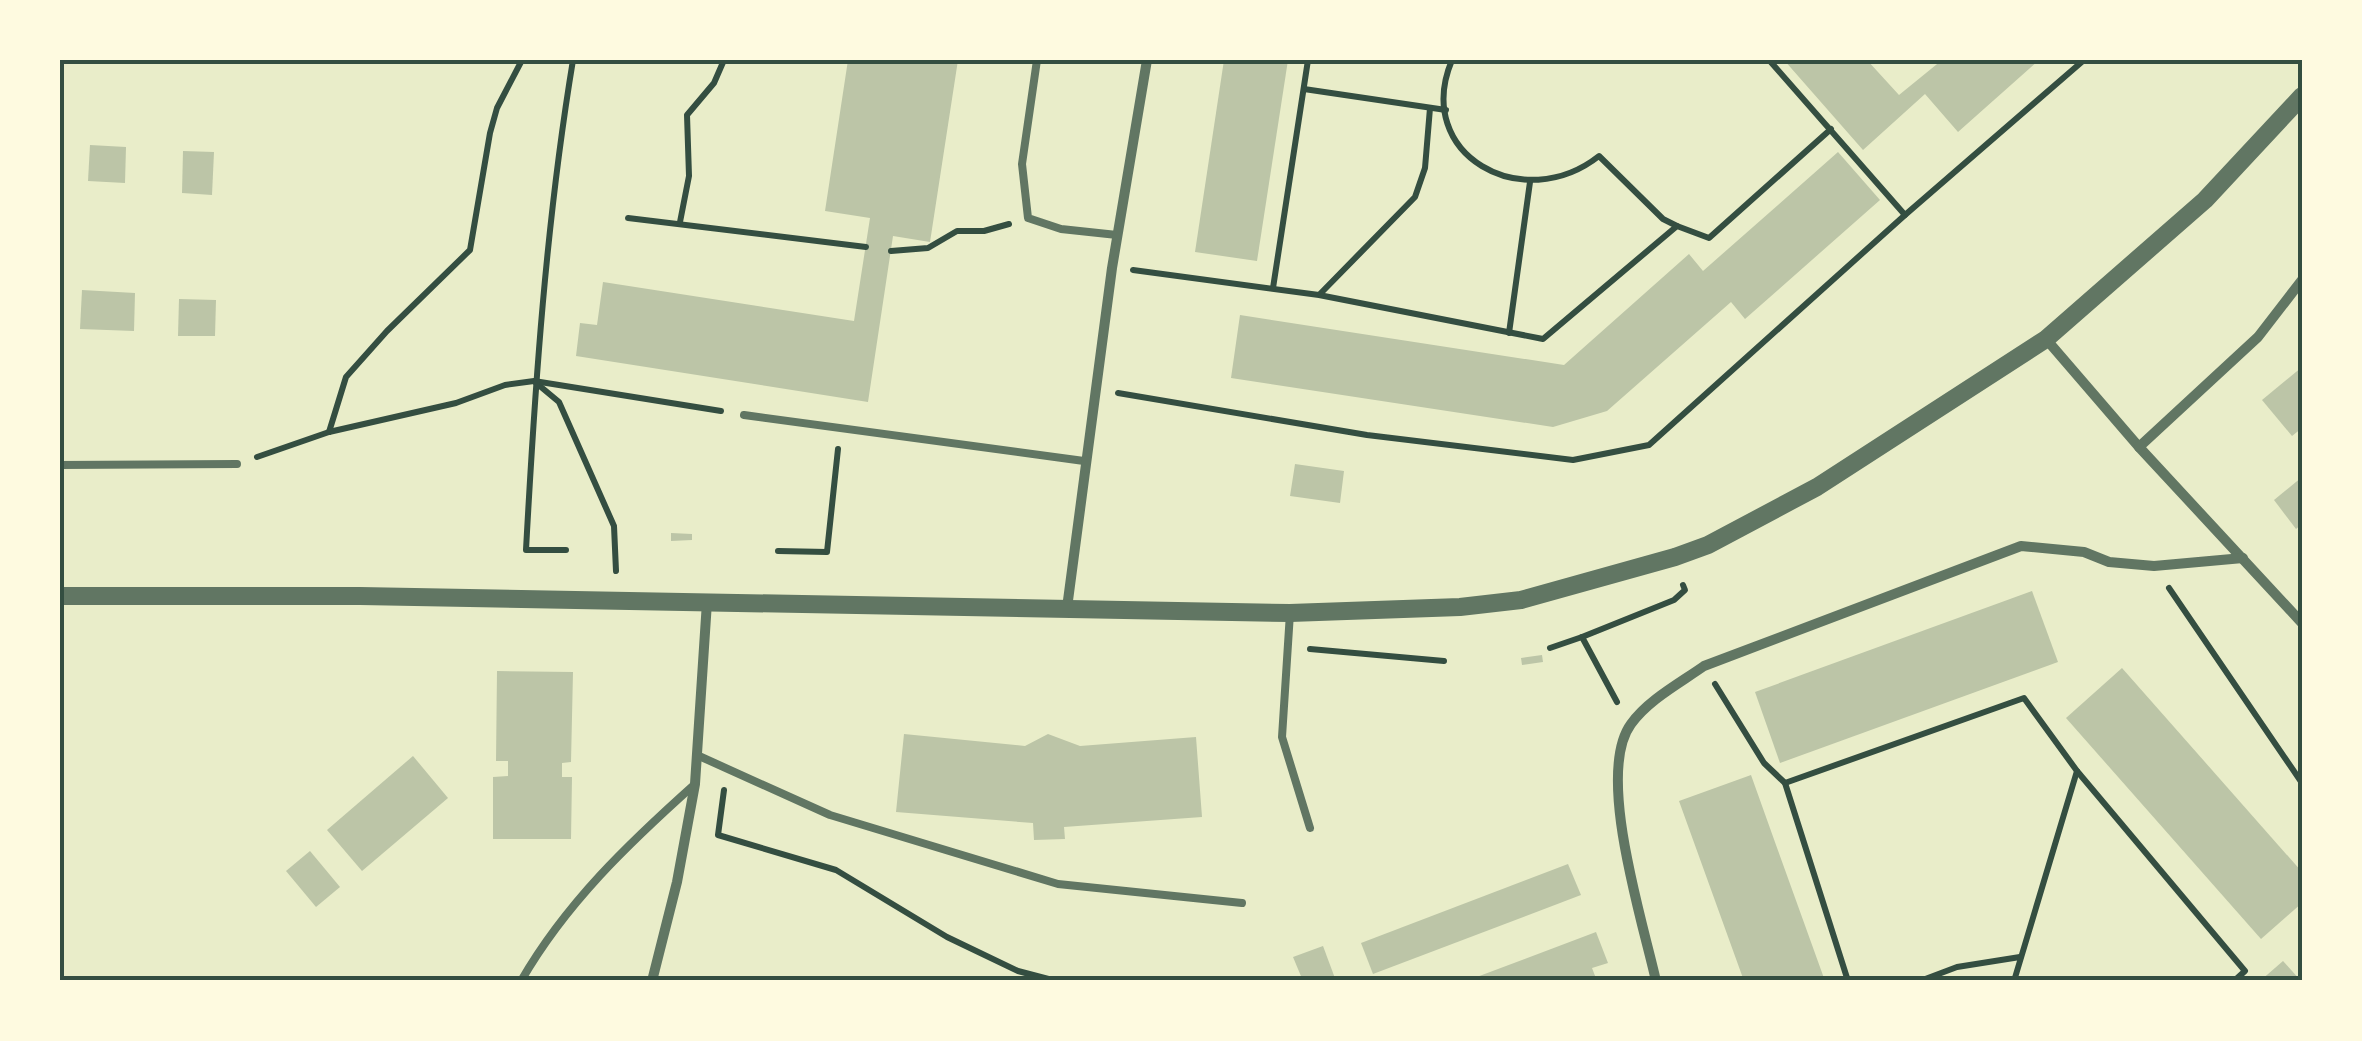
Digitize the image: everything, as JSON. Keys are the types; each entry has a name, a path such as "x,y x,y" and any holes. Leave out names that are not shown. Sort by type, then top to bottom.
{"street":[{"path":"1067,608 1112,268 1147,60"},
{"path":"60,596 1290,613 1460,607 1521,600 1675,558 1708,545 1818,487 2046,339 2204,200 2302,96"},
{"path":"2138,447 2258,337 2302,280"},
{"path":"2046,339 2138,447 2302,623"},
{"path":"1656,981 1617,802 1618,759 1630,725 1662,696 1704,666 2021,546 2084,552 2109,562 2154,566 2242,558"},
{"path":"652,981 678,882 695,784 707,602"}],"lane":[{"path":"1037,60 1022,164 1028,218 1061,229 1117,236"},
{"path":"744,415 1084,461"},
{"path":"60,466 237,464"},
{"path":"1290,613 1282,737 1310,828"},
{"path":"698,756 830,815 1058,884 1242,903"},
{"path":"521,981 544,942 590,884 695,784"},
{"path":"830,815 832,805"}],"path":[{"path":"329,432 346,377 470,250 490,133 497,108 522,60"},
{"path":"566,550 526,550 534,381 558,151 574,60"},
{"path":"680,222 688,176 687,115 714,83 724,60"},
{"path":"1272,288 1308,60"},
{"path":"1452,60 1446,73 1450,128 1461,147 1481,166 1505,178 1530,182 1564,178 1600,156 1663,219 1709,238 1831,130"},
{"path":"1770,60 1905,215"},
{"path":"1095,390 1367,435 1573,460 1649,445 2084,60"},
{"path":"1304,89 1446,110"},
{"path":"1319,295 1415,198 1425,168 1430,108"},
{"path":"1509,333 1530,182"},
{"path":"628,218 866,247"},
{"path":"891,252 928,248 958,231 984,231 1028,218"},
{"path":"1112,268 1319,295 1543,340 1678,226"},
{"path":"534,381 559,402 614,526 616,601"},
{"path":"237,464 329,432 456,402 505,385 534,381 744,415"},
{"path":"778,552 827,552 840,428"},
{"path":"1550,648 1674,600 1685,590 1675,558"},
{"path":"2154,566 2302,783"},
{"path":"1582,637 1630,725"},
{"path":"1286,646 1444,661"},
{"path":"1704,666 1764,764 1785,783 1848,981"},
{"path":"1785,783 2024,698 2076,772 2245,970 2234,981"},
{"path":"727,769 718,835 836,870 948,937 1018,971 1056,981"},
{"path":"2014,981 2076,772"},
{"path":"1920,981 1957,967 2020,956"}],"building":[{"path":"848,60 958,60 930,242 893,236 868,402 576,356 580,323 597,325 603,282 854,321 870,218 825,211"},
{"path":"1224,60 1288,60 1257,261 1195,252"},
{"path":"1784,60 1867,60 1899,95 1942,60 2039,60 1958,132 1925,94 1863,150"},
{"path":"90,145 126,147 125,183 88,181"},
{"path":"183,151 214,152 212,195 182,193"},
{"path":"1838,152 1880,200 1745,319 1731,302 1607,411 1553,427 1231,378 1240,315 1564,365 1689,254 1703,271"},
{"path":"82,290 135,293 134,331 80,329"},
{"path":"179,299 216,300 215,336 178,336"},
{"path":"2302,367 2302,428 2292,436 2262,400"},
{"path":"1295,464 1344,471 1340,503 1290,496"},
{"path":"2302,477 2302,524 2296,529 2274,500"},
{"path":"671,533 692,534 692,540 671,541"},
{"path":"2032,591 2058,662 1780,763 1755,692"},
{"path":"1542,655 1543,662 1522,665 1521,658"},
{"path":"2122,668 2302,872 2302,903 2261,939 2066,718"},
{"path":"497,671 573,672 571,762 562,763 562,777 572,777 571,839 493,839 493,777 508,776 508,761 496,761"},
{"path":"904,734 1025,746 1048,734 1080,746 1196,737 1202,817 1064,827 1065,839 1034,840 1033,823 896,812"},
{"path":"413,756 448,798 362,871 327,830"},
{"path":"1751,775 1825,981 1744,981 1679,801"},
{"path":"310,851 340,887 316,907 286,871"},
{"path":"1568,864 1581,895 1373,974 1361,943"},
{"path":"1596,932 1608,963 1592,968 1597,981 1466,981"},
{"path":"1323,946 1336,981 1303,981 1293,957"},
{"path":"2283,961 2301,981 2260,981"}]}
